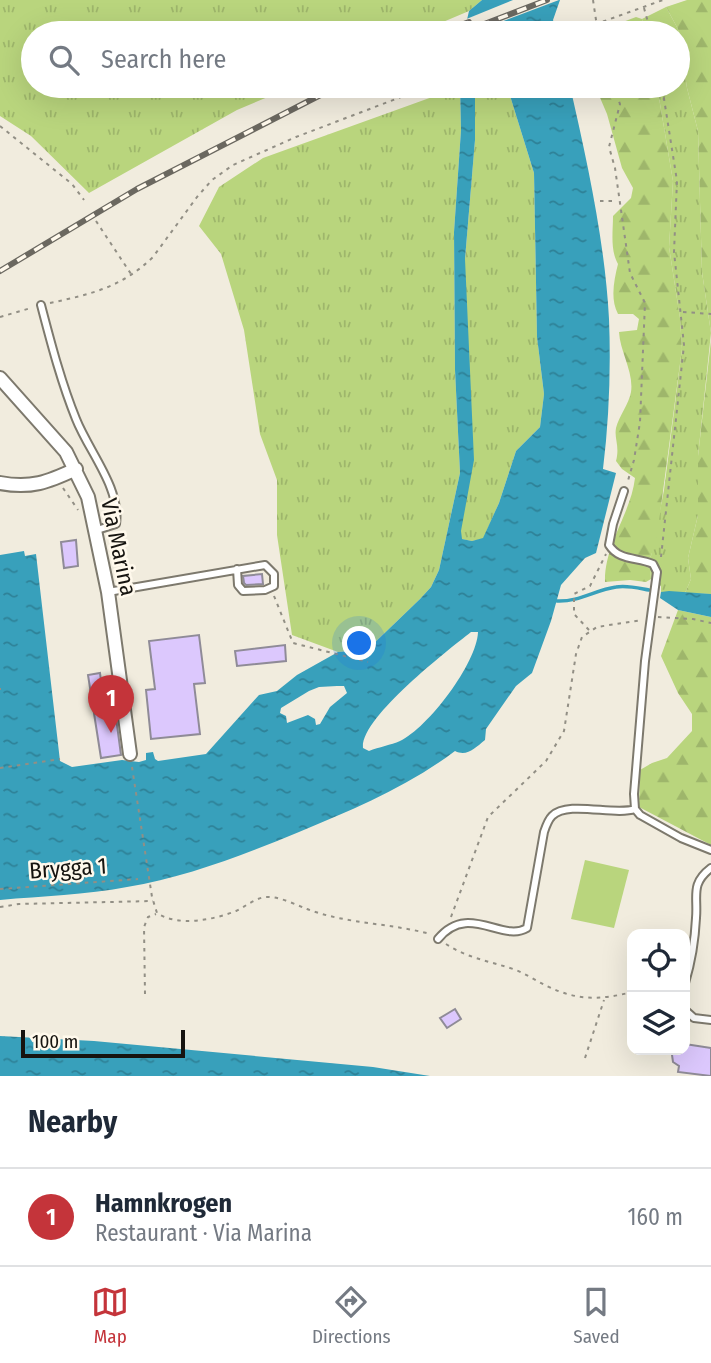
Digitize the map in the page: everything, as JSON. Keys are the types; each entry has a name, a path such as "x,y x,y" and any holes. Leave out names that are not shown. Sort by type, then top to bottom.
{"street":[{"name":"Via Marina","path":"0,378 52,435 76,469 88,497 108,592 130,754"},
{"path":"0,483 34,486 76,469"}],"lane":[{"path":"41,305 61,379 77,422 109,486 118,511 116,524 97,530"},
{"path":"624,491 609,545 611,550 622,557 643,559 653,564 657,583 645,661 635,809 640,815 681,838 711,850"},
{"path":"108,592 198,579 237,569 265,565 274,574 274,586 248,592 240,590 237,569"},
{"path":"438,939 450,928 469,923 518,932 527,928 544,832 554,814 563,810 635,809"},
{"path":"690,957 697,916 697,888 702,875 711,868"},
{"path":"690,1014 694,1018 711,1020"}],"path":[{"path":"593,0 597,21"},
{"path":"603,21 663,0"},
{"path":"644,7 648,21"},
{"path":"0,317 107,289 132,275 153,257 212,180 233,165 296,137 398,98"},
{"path":"618,98 620,104 609,147 615,167 630,273 645,303 640,422 634,460 624,491"},
{"path":"656,569 659,566 684,345 674,252 677,181 664,98"},
{"path":"0,126 72,184 83,200"},
{"path":"600,201 618,201"},
{"path":"96,221 132,275"},
{"path":"682,312 711,314"},
{"path":"56,478 80,514"},
{"path":"590,630 574,614 574,594 590,586 606,554 611,550"},
{"path":"271,588 293,643 368,662"},
{"path":"450,928 449,923 488,817 546,761 564,731 576,653 582,638 590,630 609,624 652,618 694,619 711,624"},
{"path":"130,754 153,899 157,913 167,919 193,920 228,913 261,898 274,897 323,915 417,931 438,939 460,953 515,970 560,993 586,999 604,999 627,993"},
{"path":"0,768 60,759"},
{"name":"Brygga 1","path":"0,889 138,879"},
{"path":"0,907 153,899"},
{"path":"145,994 145,921 157,913"},
{"path":"585,1058 604,999"}],"green space":[{"path":"0,0 482,0 469,11 445,21 21,21 21,98 266,98 237,110 89,193 31,136 0,116"},
{"path":"687,0 711,0 711,333 702,272 698,131 690,98 690,21 674,21 666,7"},
{"path":"666,7 674,21 643,21"},
{"path":"636,17 643,21 626,21"},
{"path":"429,98 460,98 461,130 454,232 455,370 460,473 439,570 431,587 367,650 338,652 292,635 277,535 277,480 260,434 244,330 221,254 199,226 219,187 263,158"},
{"path":"475,98 511,98 534,173 537,337 544,394 540,427 516,451 499,503 483,539 472,541 461,539 461,531 465,259 475,140"},
{"path":"600,98 659,98 673,181 669,247 682,349 657,536 651,556 644,565 650,569 651,579 646,582 605,582 609,555 633,491 635,478 616,461 616,428 631,392 629,370 619,332 637,330 639,319 633,314 618,314 613,296 618,264 613,247 613,216 631,198 633,188 622,168"},
{"path":"659,98 690,98 698,131 702,272 711,333 698,456 698,515 688,558 691,579 685,593 661,592 661,586 651,579 650,569 644,565 651,556 664,490 682,349 669,247 673,181"},
{"path":"711,340 711,594 685,593 691,579 688,558 698,515 698,456"},
{"path":"678,610 711,617 711,845 639,807 640,770 667,758 692,731 692,714 678,693 661,656"},
{"path":"585,860 629,870 614,928 571,919"}],"water":[{"path":"482,0 560,0 553,21 467,21 469,11"},
{"path":"460,98 475,98 475,140 465,259 474,460 461,531 462,539 472,541 483,538 499,503 516,451 540,427 544,394 537,337 534,173 511,98 573,98 589,172 607,290 610,357 603,469 616,473 596,553 585,558 561,585 532,673 516,686 486,729 485,740 474,749 463,753 455,751 399,786 360,806 257,849 149,883 96,892 0,900 0,555 24,551 25,556 36,554 60,761 72,767 122,760 139,762 146,760 146,753 153,752 158,761 206,754 259,695 277,691 297,675 338,652 367,650 431,587 439,570 460,473 455,370 454,232 461,130","holes":["471,632 478,632 476,645 460,677 424,723 400,741 369,751 363,748 366,735 390,703 425,669","344,686 347,693 330,707 320,724 316,725 315,719 308,715 287,723 286,716 280,713 281,708 309,691 319,687"]},
{"path":"661,592 711,594 711,617 678,610 660,598"},
{"path":"0,1036 94,1041 373,1067 430,1076 0,1076"}],"pier":[{"path":"513,0 559,0 504,21 464,20"}],"building":[{"path":"76,540 78,566 64,568 61,542"},
{"path":"262,574 263,584 244,583 243,576"},
{"path":"199,635 205,683 194,684 200,734 151,739 146,690 155,689 149,641"},
{"path":"285,645 286,661 237,666 235,651"},
{"path":"100,673 105,711 115,710 121,755 101,758 88,675"},
{"path":"455,1009 461,1019 447,1028 440,1018"},
{"path":"690,1045 711,1048 711,1076 678,1072 679,1066 673,1062 672,1055 690,1055"}],"waterway":[{"path":"557,601 573,600 620,586 649,590"}],"railway":[{"path":"492,21 547,0"},
{"path":"0,271 137,189 315,98"}],"place":[{"name":"Hamnkrogen","path":"111,733"}]}
